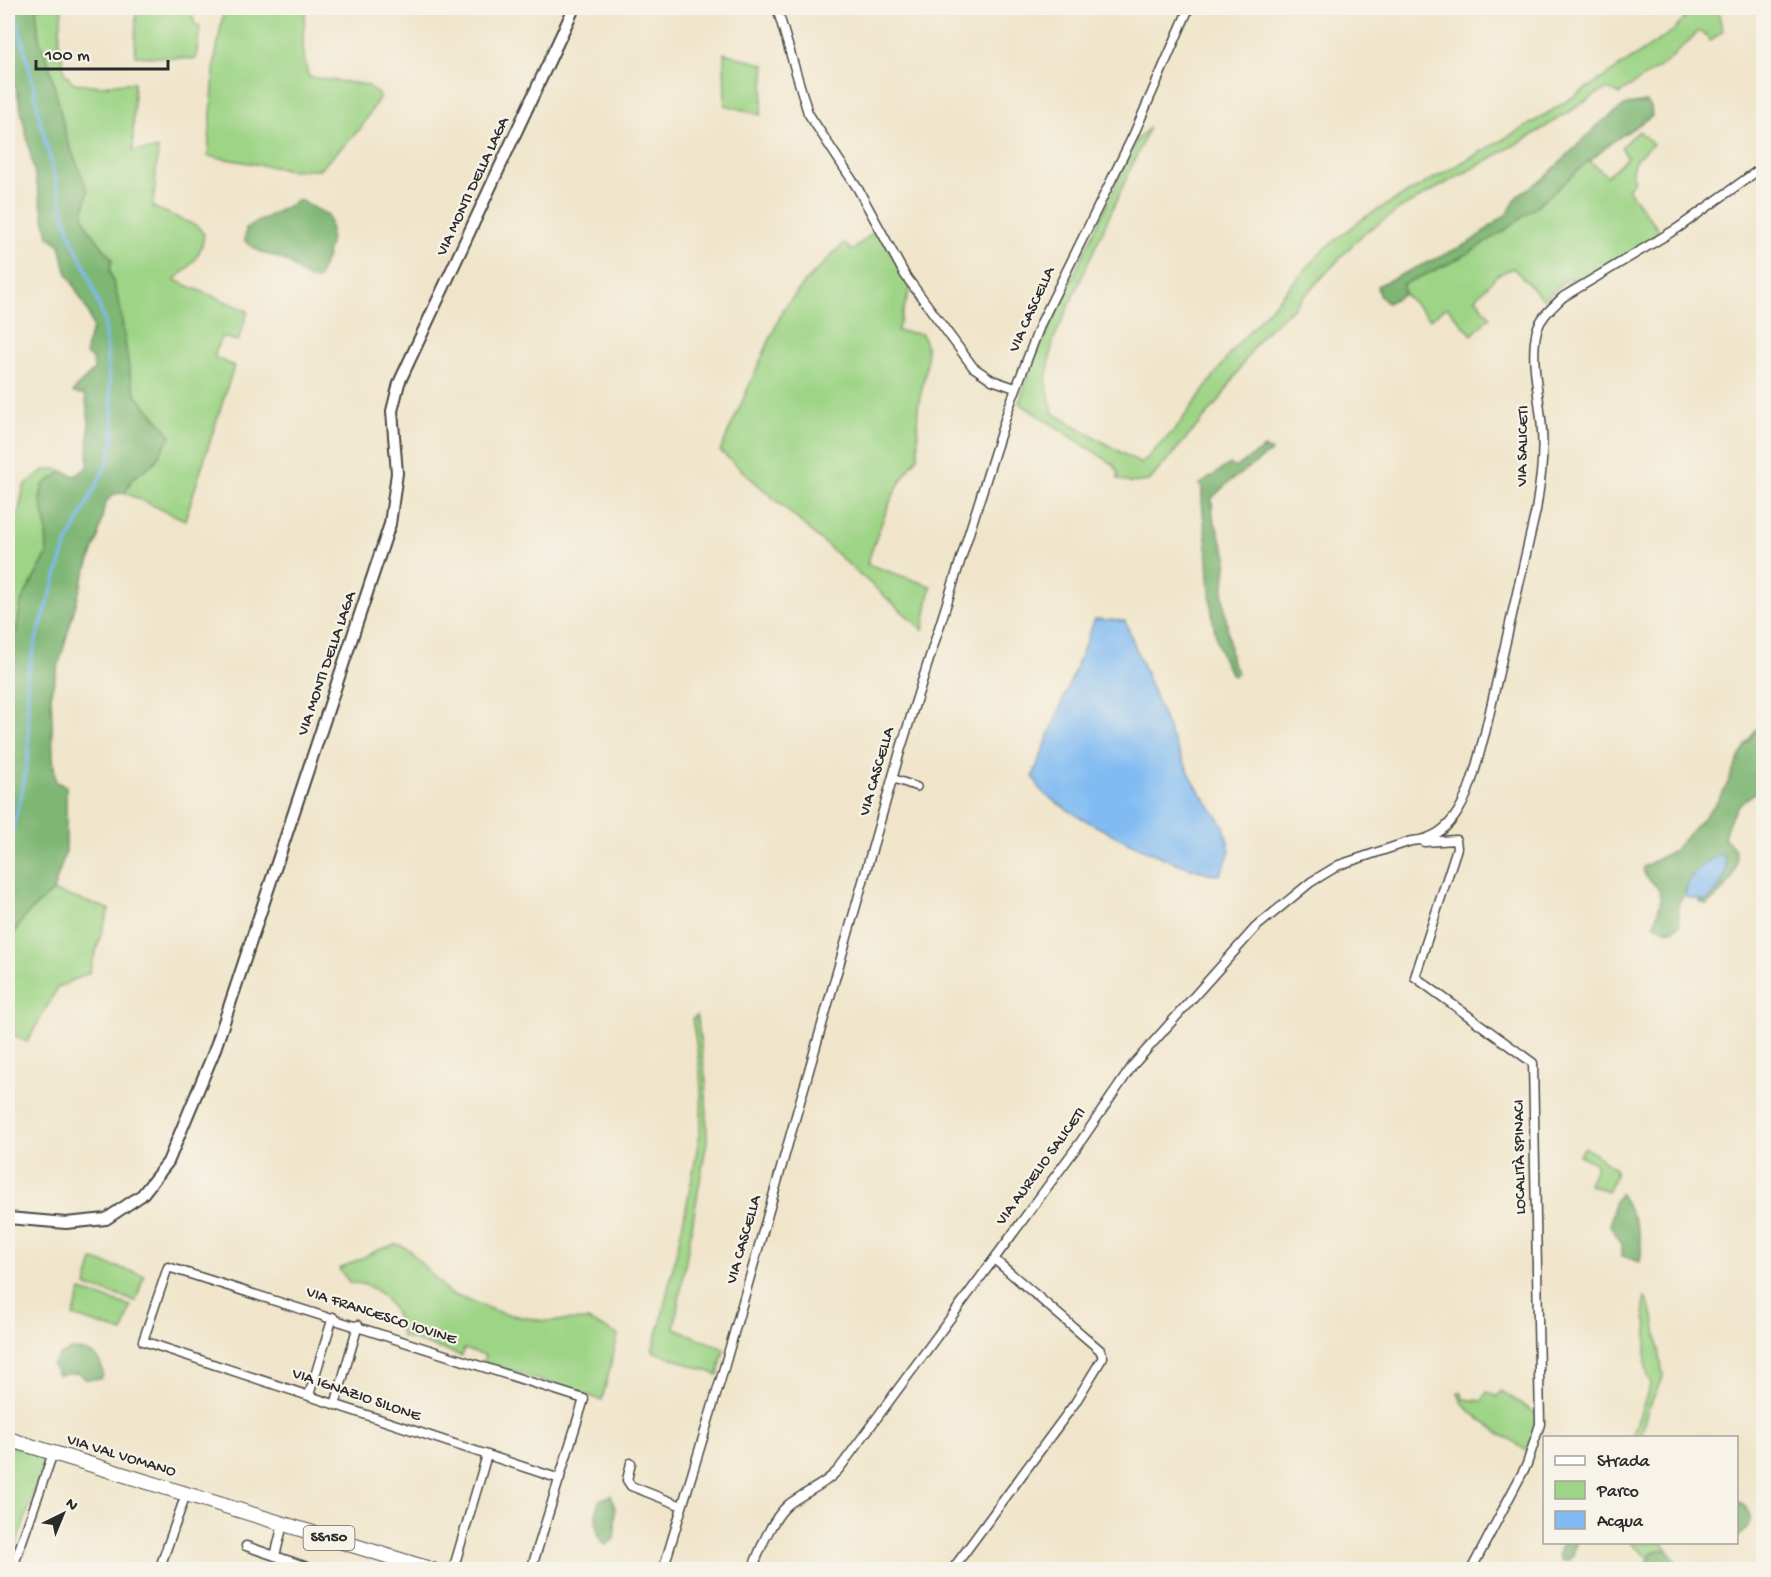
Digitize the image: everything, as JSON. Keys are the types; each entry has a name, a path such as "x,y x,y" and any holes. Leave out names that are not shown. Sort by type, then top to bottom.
{"main road":[{"name":"VIA VAL VOMANO","path":"8,1439 283,1524"},
{"name":"SS150","path":"283,1524 433,1569"}],"street":[{"name":"VIA MONTI DELLA LAGA","path":"8,1218 66,1222 106,1219 123,1210 147,1190 172,1154 214,1052 390,524 397,473 392,411 399,383 574,8"},
{"path":"777,8 808,113 858,189 905,275 973,367 992,380 1015,388"},
{"name":"VIA CASCELLA","path":"663,1569 722,1375 892,778 1015,388 1041,322 1133,136 1189,8"},
{"name":"VIA SALICETI","path":"1411,841 1431,836 1448,827 1455,819 1485,733 1536,510 1542,473 1542,433 1535,342 1538,327 1550,309 1563,297 1678,228 1764,165"},
{"path":"892,778 917,788"},
{"name":"LOCALITÀ SPINACI","path":"1411,841 1449,838 1456,840 1457,848 1414,977 1533,1063 1540,1424 1527,1464 1471,1569"},
{"name":"VIA AURELIO SALICETI","path":"752,1569 781,1513 789,1504 818,1488 833,1476 994,1259 1133,1065 1256,927 1311,882 1339,865 1411,841"},
{"path":"952,1569 1075,1403 1103,1358 1100,1350 994,1259"},
{"name":"VIA FRANCESCO IOVINE","path":"143,1341 168,1267 333,1317 584,1399 560,1479"},
{"path":"309,1395 333,1317"},
{"path":"335,1405 358,1325"},
{"name":"VIA IGNAZIO SILONE","path":"143,1341 560,1479"},
{"path":"12,1569 53,1453"},
{"path":"453,1569 488,1455"},
{"path":"632,1463 627,1480 631,1486 682,1506"},
{"path":"531,1569 560,1479"},
{"path":"159,1569 186,1494"},
{"path":"275,1556 283,1524"},
{"path":"246,1546 307,1567"}],"green space":[{"path":"8,8 36,8 39,39 49,64 67,140 88,191 83,215 88,228 112,259 110,271 120,307 130,376 136,395 171,435 155,462 132,479 125,493 114,494 105,503 98,538 82,582 51,692 56,782 66,786 66,851 53,891 26,915 8,941 8,636 16,632 21,602 47,554 46,523 40,499 43,485 63,471 75,476 88,467 89,422 85,395 73,393 94,370 93,360 86,354 87,343 93,328 88,312 66,271 60,245 48,236 17,91 8,70"},
{"path":"36,8 62,8 59,42 65,74 74,83 100,86 134,82 133,151 158,149 153,207 197,226 204,234 195,260 174,280 248,311 238,341 221,337 214,357 234,366 185,520 125,493 132,479 154,462 171,435 136,395 130,376 120,307 110,271 112,259 88,228 83,215 88,191 67,140 49,64 39,39"},
{"path":"136,8 191,8 195,25 200,25 196,59 135,56"},
{"path":"224,8 311,8 306,11 303,36 303,52 309,77 367,85 380,96 361,128 319,170 291,170 208,156 215,60"},
{"path":"1694,8 1717,8 1723,31 1711,41 1699,31 1667,62 1619,94 1607,89 1597,94 1531,136 1403,207 1362,235 1294,307 1261,336 1219,401 1149,481 1130,483 1118,479 1118,472 1113,464 1019,403 1031,366 1137,140 1149,128 1053,341 1046,381 1053,413 1141,464 1177,427 1235,347 1323,250 1365,217 1527,126 1589,87 1674,30"},
{"path":"724,53 765,65 761,115 725,105"},
{"path":"1646,102 1651,107 1652,116 1612,142 1502,232 1456,260 1403,284 1404,294 1387,303 1379,295 1377,286 1469,243 1508,213 1518,195 1543,179 1599,124 1626,105"},
{"path":"1639,131 1653,144 1636,160 1632,169 1634,181 1628,189 1663,236 1584,281 1567,279 1544,300 1513,268 1497,275 1476,298 1490,317 1472,335 1447,307 1430,319 1404,294 1402,284 1455,260 1502,232 1546,198 1589,160 1607,176 1627,157 1621,147"},
{"path":"299,200 328,215 330,223 329,248 318,280 304,276 284,260 259,251 245,241 246,228"},
{"path":"877,229 911,286 897,331 922,334 927,362 918,409 918,457 894,494 867,564 931,586 923,630 720,451 783,310 805,282 844,243 852,251"},
{"path":"1264,448 1272,451 1229,482 1212,498 1213,517 1227,556 1223,595 1232,664 1238,672 1233,676 1225,664 1215,632 1202,487 1199,485 1230,464 1235,468"},
{"path":"53,469 63,471 43,485 40,499 46,523 47,554 21,602 16,632 8,636 8,527 19,511 24,486 42,471"},
{"path":"1763,720 1763,789 1737,808 1729,822 1724,839 1732,846 1736,855 1734,874 1722,892 1706,905 1698,901 1707,901 1721,884 1726,866 1691,880 1678,905 1680,924 1667,931 1654,924 1659,908 1659,890 1644,874 1643,867 1674,850 1713,807 1724,791 1745,745"},
{"path":"53,891 109,909 89,973 58,987 27,1042 8,1032 8,941 26,915"},
{"path":"697,1016 706,1082 707,1141 674,1328 724,1349 718,1375 652,1351 682,1229 699,1137 701,1093 692,1019"},
{"path":"1585,1147 1615,1169 1615,1176 1608,1191 1589,1185 1597,1164 1579,1155"},
{"path":"1620,1194 1640,1235 1640,1262 1622,1256 1622,1244 1610,1225 1614,1203"},
{"path":"396,1244 407,1248 449,1293 501,1313 544,1321 588,1320 618,1335 602,1400 483,1362 485,1355 464,1349 462,1356 401,1336 396,1316 386,1299 370,1287 350,1283 339,1269"},
{"path":"93,1260 144,1275 136,1301 86,1286"},
{"path":"81,1291 131,1306 123,1332 73,1316"},
{"path":"1645,1297 1654,1317 1663,1376 1647,1412 1641,1436 1632,1436 1651,1383 1646,1364 1647,1331"},
{"path":"72,1350 89,1352 97,1358 103,1375 100,1379 86,1379 78,1373 58,1375 52,1365 60,1355"},
{"path":"1501,1391 1537,1414 1537,1429 1528,1452 1477,1417 1461,1401 1458,1393 1462,1393 1463,1399 1482,1401 1487,1392 1497,1397"},
{"path":"8,1443 47,1455 8,1570"},
{"path":"611,1495 615,1511 615,1533 614,1539 606,1545 602,1542 598,1531 597,1511 600,1500"},
{"path":"1738,1503 1750,1514 1749,1524 1738,1537"},
{"path":"1562,1544 1576,1544 1573,1556 1567,1561 1561,1560 1559,1555"},
{"path":"1632,1544 1664,1544 1668,1550 1658,1550 1649,1558"},
{"path":"1658,1550 1668,1550 1680,1569 1649,1569 1646,1562 1651,1554"}],"water":[{"path":"1095,619 1125,621 1171,736 1196,786 1224,826 1230,852 1220,875 1156,855 1105,831 1046,795 1035,781 1033,776"},
{"path":"1720,854 1723,856 1726,868 1723,880 1716,892 1707,901 1686,897 1688,883 1696,871"}],"waterway":[{"path":"8,847 21,796 29,751 27,677 36,640 66,546 108,462 114,436 104,320 87,271 71,238 40,121 14,8"}]}
